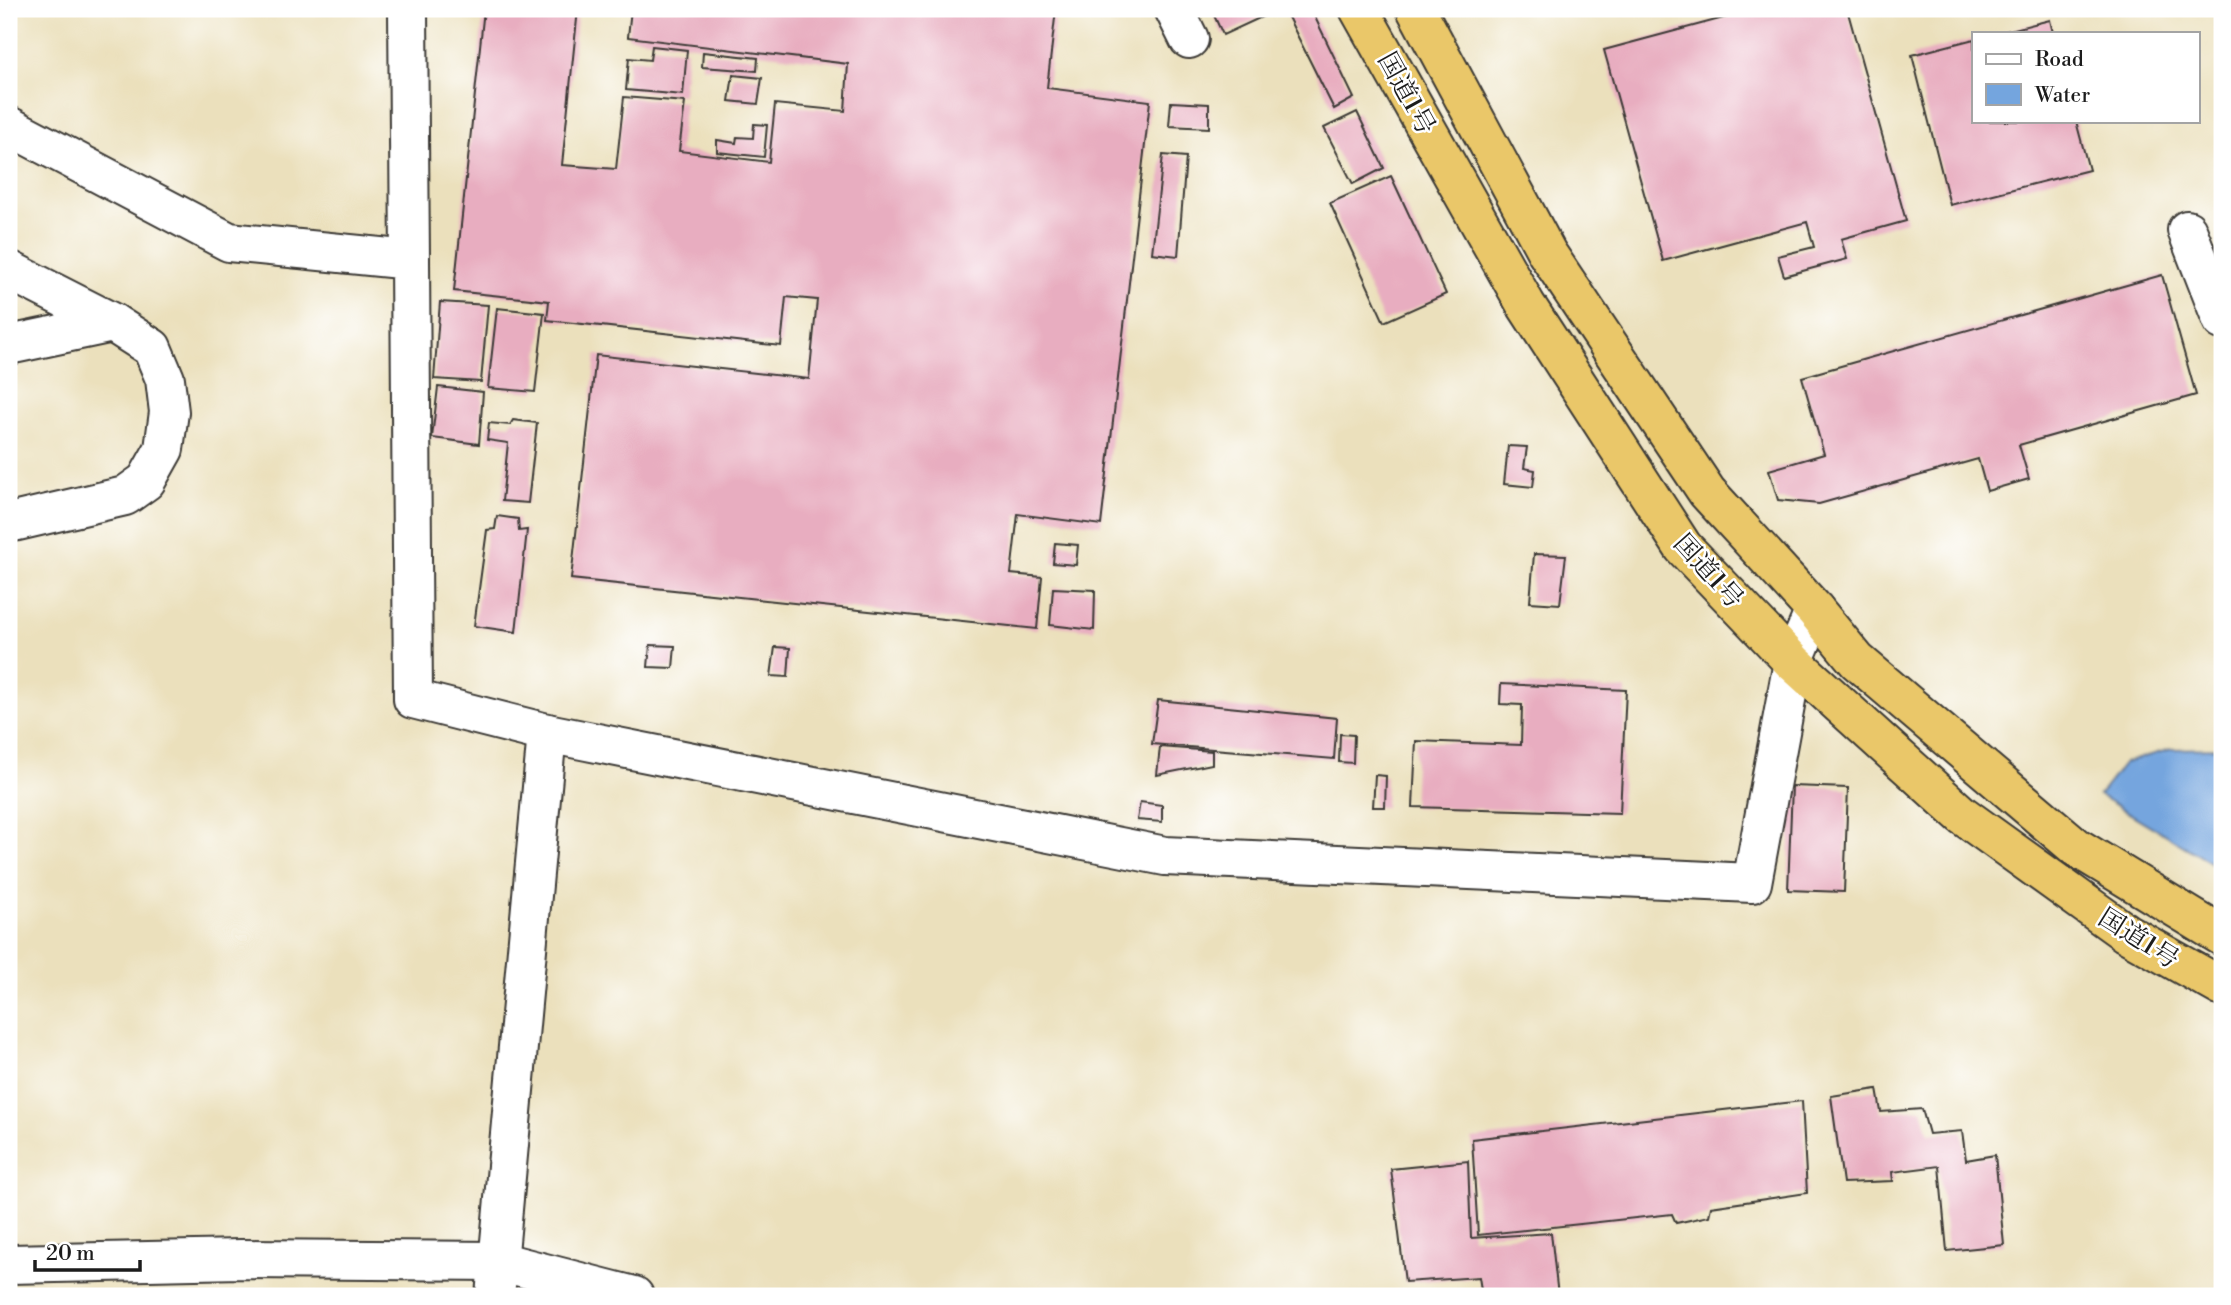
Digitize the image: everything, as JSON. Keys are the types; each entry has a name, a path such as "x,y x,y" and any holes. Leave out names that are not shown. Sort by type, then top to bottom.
{"highway":[{"name":"国道1号","path":"1359,9 1526,305 1683,547 1793,662 1962,815 2126,933 2222,987"},
{"name":"国道1号","path":"1416,9 1547,253 1707,492 1815,610 1857,661 2076,847 2222,936"}],"street":[{"path":"408,9 413,699 547,733 1165,856 1752,883 1793,662 1815,610"},
{"path":"9,126 229,242 410,260"},
{"path":"2187,230 2222,320"},
{"path":"9,270 113,323 152,348 165,379 169,412 164,449 146,481 125,496 9,523"},
{"path":"9,345 113,323"},
{"path":"496,1278 547,733"},
{"path":"9,1264 241,1259 496,1278 635,1296"}],"water":[{"path":"2222,748 2222,869 2099,795 2124,763 2171,749"}],"building":[{"path":"484,9 578,9 562,165 616,169 624,97 685,102 679,151 769,162 775,104 845,111 848,64 628,37 631,9 1056,9 1047,88 1150,101 1101,525 1018,514 1011,574 1042,577 1037,629 571,579 596,355 809,379 817,300 786,297 781,346 547,320 549,301 454,291"},
{"path":"1211,9 1279,9 1223,35"},
{"path":"1284,9 1311,9 1354,98 1334,109"},
{"path":"1757,9 1847,9 1906,221 1841,239 1847,259 1784,276 1778,256 1814,247 1807,222 1663,261 1604,50"},
{"path":"2050,20 2053,32 2002,32"},
{"path":"1972,40 1972,122 2076,122 2089,170 1950,205 1912,55"},
{"path":"652,46 687,50 683,95 626,90 629,58 650,60"},
{"path":"703,52 758,58 757,71 702,67"},
{"path":"733,75 762,78 758,104 729,101"},
{"path":"1171,102 1209,104 1209,128 1169,126"},
{"path":"1357,112 1384,168 1353,184 1324,128"},
{"path":"754,124 767,125 764,157 717,152 717,140 736,143 737,137 753,138"},
{"path":"1163,155 1186,157 1178,256 1152,253"},
{"path":"1391,176 1446,294 1384,322 1330,203"},
{"path":"2162,275 2196,395 2019,445 2029,479 1987,491 1978,459 1819,504 1778,500 1769,470 1824,454 1802,377"},
{"path":"440,302 488,305 481,382 434,379"},
{"path":"497,308 544,313 535,392 488,388"},
{"path":"438,387 483,392 479,444 432,438"},
{"path":"513,420 537,423 528,503 502,501 508,443 487,440 489,423 510,425"},
{"path":"1508,446 1527,447 1524,468 1535,470 1533,487 1504,484"},
{"path":"497,516 518,519 519,531 527,530 516,632 474,626 487,530 495,529"},
{"path":"1055,543 1078,545 1076,565 1053,563"},
{"path":"1534,554 1566,555 1560,604 1530,602"},
{"path":"1053,588 1095,590 1094,630 1050,625"},
{"path":"650,645 675,646 673,668 648,667"},
{"path":"775,647 790,648 788,677 771,676"},
{"path":"1501,684 1626,690 1620,813 1413,807 1416,741 1521,745 1522,705 1500,704"},
{"path":"1158,700 1337,718 1334,759 1152,744"},
{"path":"1340,734 1354,735 1353,763 1339,762"},
{"path":"1160,747 1212,751 1212,764 1157,775"},
{"path":"1375,775 1386,776 1385,807 1373,807"},
{"path":"1792,786 1848,788 1844,892 1788,890"},
{"path":"1140,802 1162,805 1162,822 1137,820"},
{"path":"1877,1089 1881,1112 1922,1109 1929,1134 1962,1131 1966,1160 1995,1155 2004,1245 1947,1251 1939,1166 1892,1172 1893,1181 1843,1183 1831,1096"},
{"path":"1802,1101 1807,1193 1711,1207 1709,1216 1676,1223 1672,1214 1478,1235 1472,1139"},
{"path":"1468,1161 1471,1238 1551,1233 1558,1296 1482,1296 1479,1277 1405,1282 1391,1169"}]}
